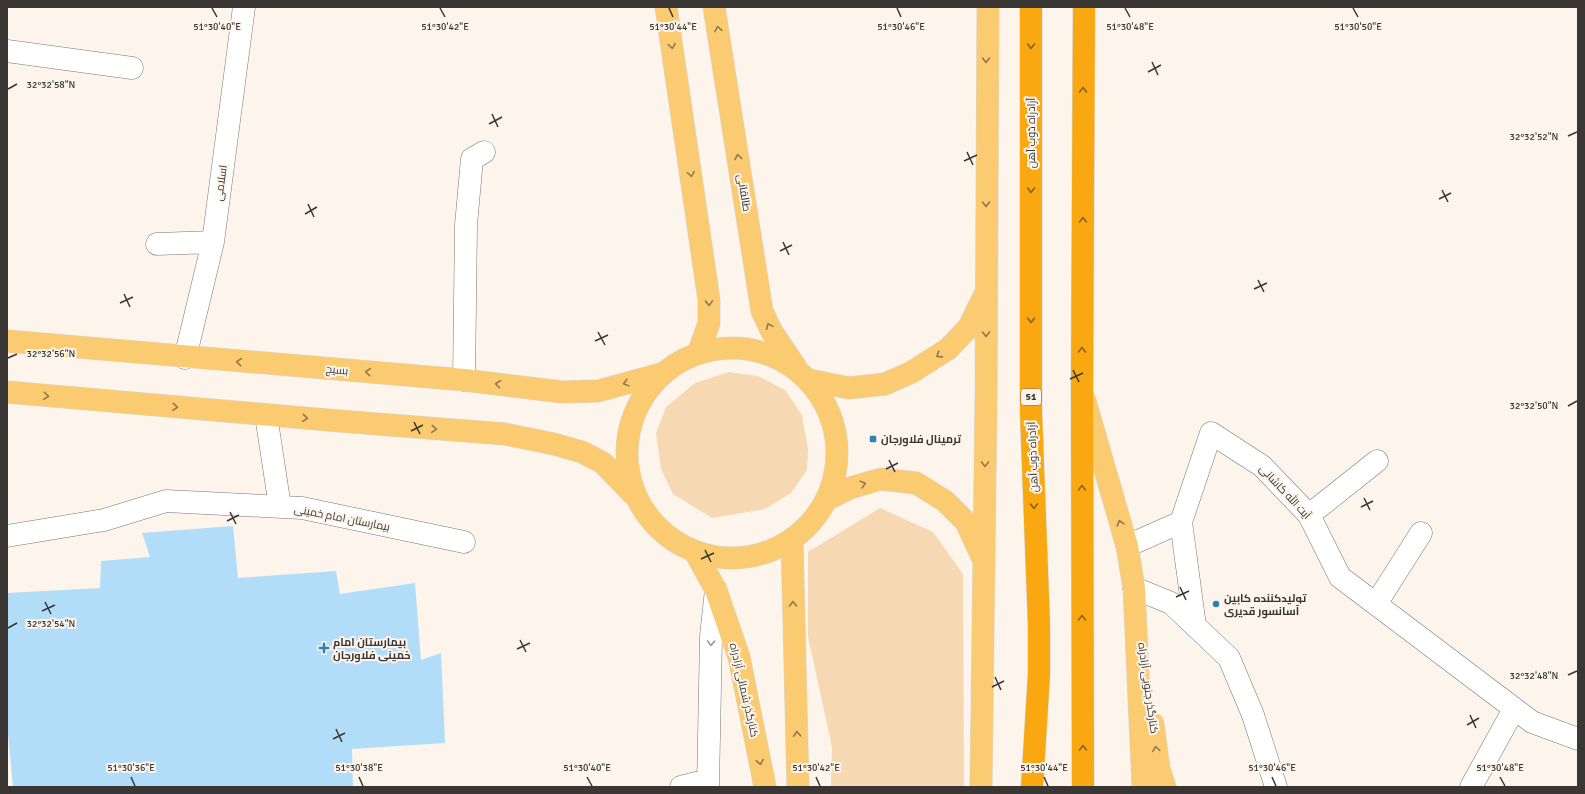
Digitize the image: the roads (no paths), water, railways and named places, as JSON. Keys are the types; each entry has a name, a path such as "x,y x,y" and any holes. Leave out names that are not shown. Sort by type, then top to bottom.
{"highway":[{"name":"آزادراه ذوب آهن","path":"1031,7 1031,413 1039,625 1039,674 1032,787"},
{"path":"1083,787 1082,389 1084,7"}],"main road":[{"path":"666,7 709,300 709,323 698,354"},
{"name":"طالقانی","path":"714,7 762,311 772,332 827,405 837,435 837,468 828,499"},
{"path":"981,787 988,7"},
{"path":"636,497 628,471 627,444 633,418 646,393 664,373 680,362 698,354 724,349 750,350 775,357 803,375 849,388 885,384 912,372 948,349 969,327 986,292"},
{"name":"بسیج","path":"7,341 185,358 464,380 562,392 598,391 664,373"},
{"path":"1082,389 1126,546 1134,588 1143,787"},
{"path":"7,392 505,434 554,444 582,452 603,463 636,497 650,520 670,539 695,552 722,558 750,557 792,541 806,529 818,515 828,499 850,488 880,479 916,483 945,501 966,522 984,561"},
{"path":"792,541 798,787"},
{"name":"کنارگذر شمالی آزادراه","path":"695,552 716,590 739,657 764,787"},
{"name":"کنارگذر جنوبی آزادراه","path":"1134,588 1159,769 1165,787"}],"street":[{"name":"اسلامی","path":"185,358 213,242 244,7"},
{"path":"7,51 132,68"},
{"path":"464,380 466,225 471,166 472,159 484,152"},
{"path":"157,244 213,242"},
{"path":"266,415 280,507"},
{"name":"آیت الله کاشانی","path":"1181,522 1211,433 1262,466 1309,515 1340,577 1532,722 1578,740"},
{"path":"1309,515 1377,462"},
{"name":"بیمارستان امام خمینی","path":"7,536 104,520 166,501 302,508 464,542"},
{"path":"1126,546 1181,522 1195,626"},
{"path":"1376,604 1421,534"},
{"path":"1134,588 1171,603 1229,658 1253,715 1276,787"},
{"path":"681,787 708,784 711,636 716,590"},
{"path":"1471,787 1514,709"}],"place":[{"name":"ترمینال فلاورجان","path":"873,439"},
{"name":"تولیدکننده کابین آسانسور قدیری","path":"1216,604"},
{"name":"بیمارستان امام خمینی فلاورجان","path":"324,648"}]}
